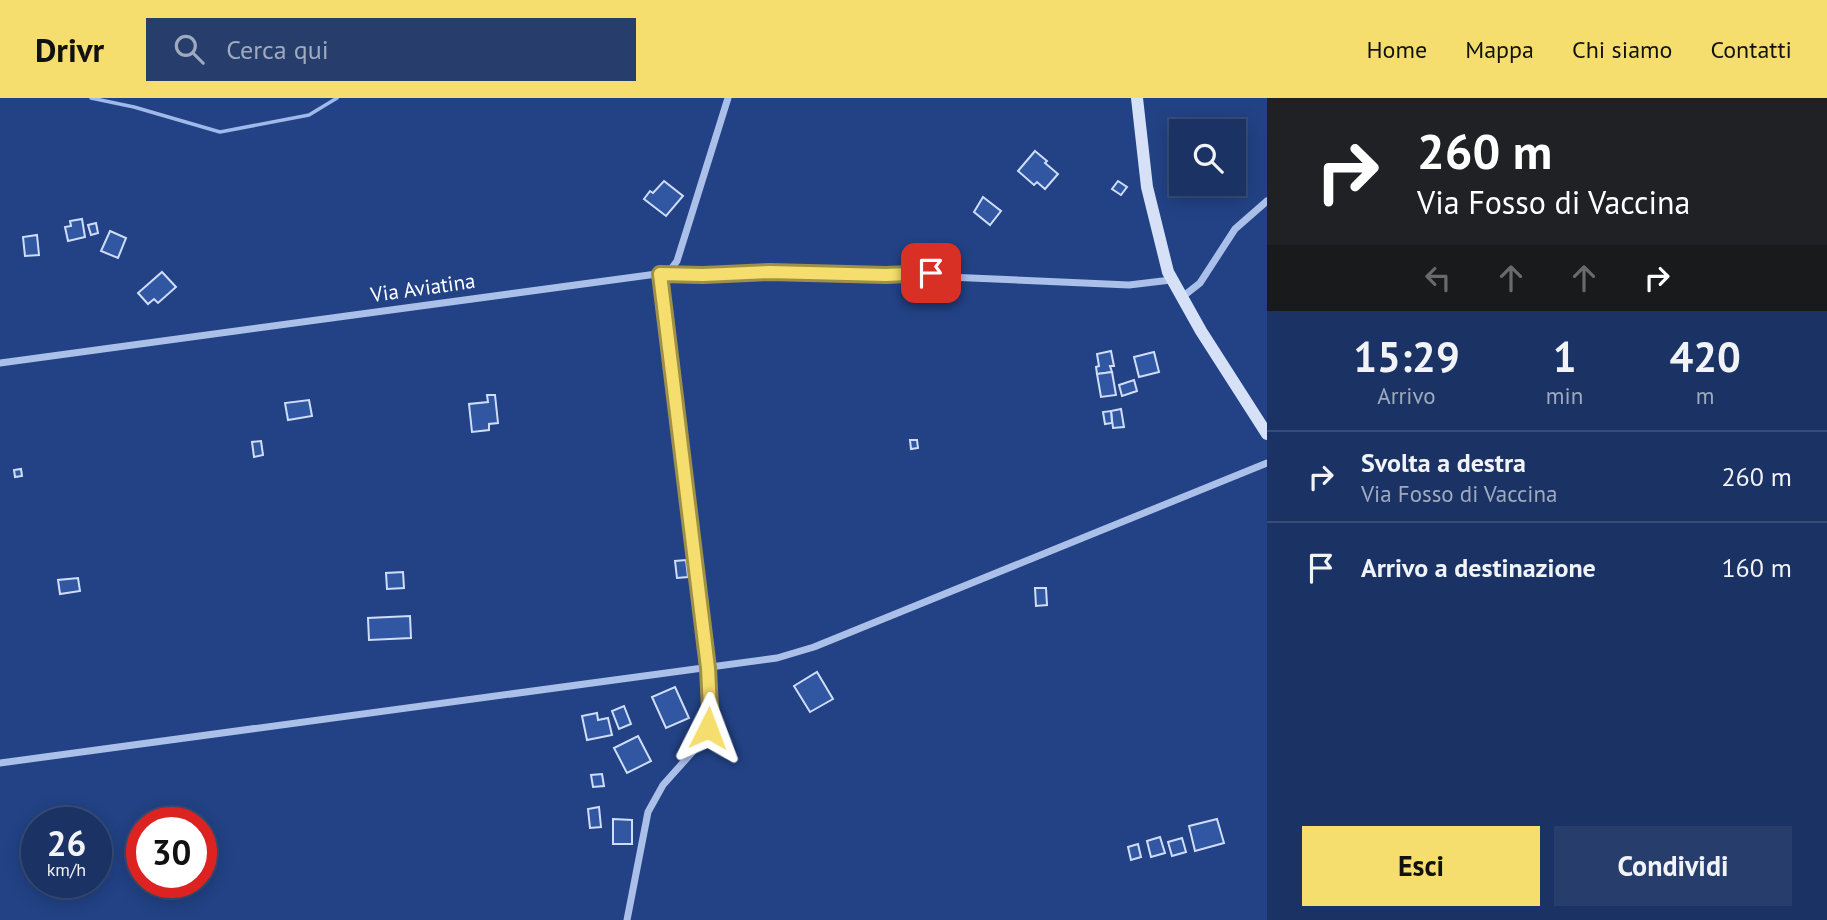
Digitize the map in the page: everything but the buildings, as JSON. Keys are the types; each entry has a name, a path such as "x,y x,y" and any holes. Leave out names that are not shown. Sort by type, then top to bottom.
{"street":[{"path":"627,920 648,812 663,785 697,747 708,728 708,668 660,274 671,269 677,261 729,98"},
{"path":"1137,98 1147,187 1154,223 1171,280 1267,434"},
{"path":"1181,298 1200,284 1235,229 1267,201"},
{"name":"Via Aviatina","path":"0,363 660,274 931,273 948,277 1129,285 1171,280"},
{"path":"0,763 770,660 808,650 1267,463"}],"waterway":[{"path":"91,98 134,107 220,132 309,115 337,98"}],"route":[{"path":"708,728 708,668 660,274 931,273"}]}
